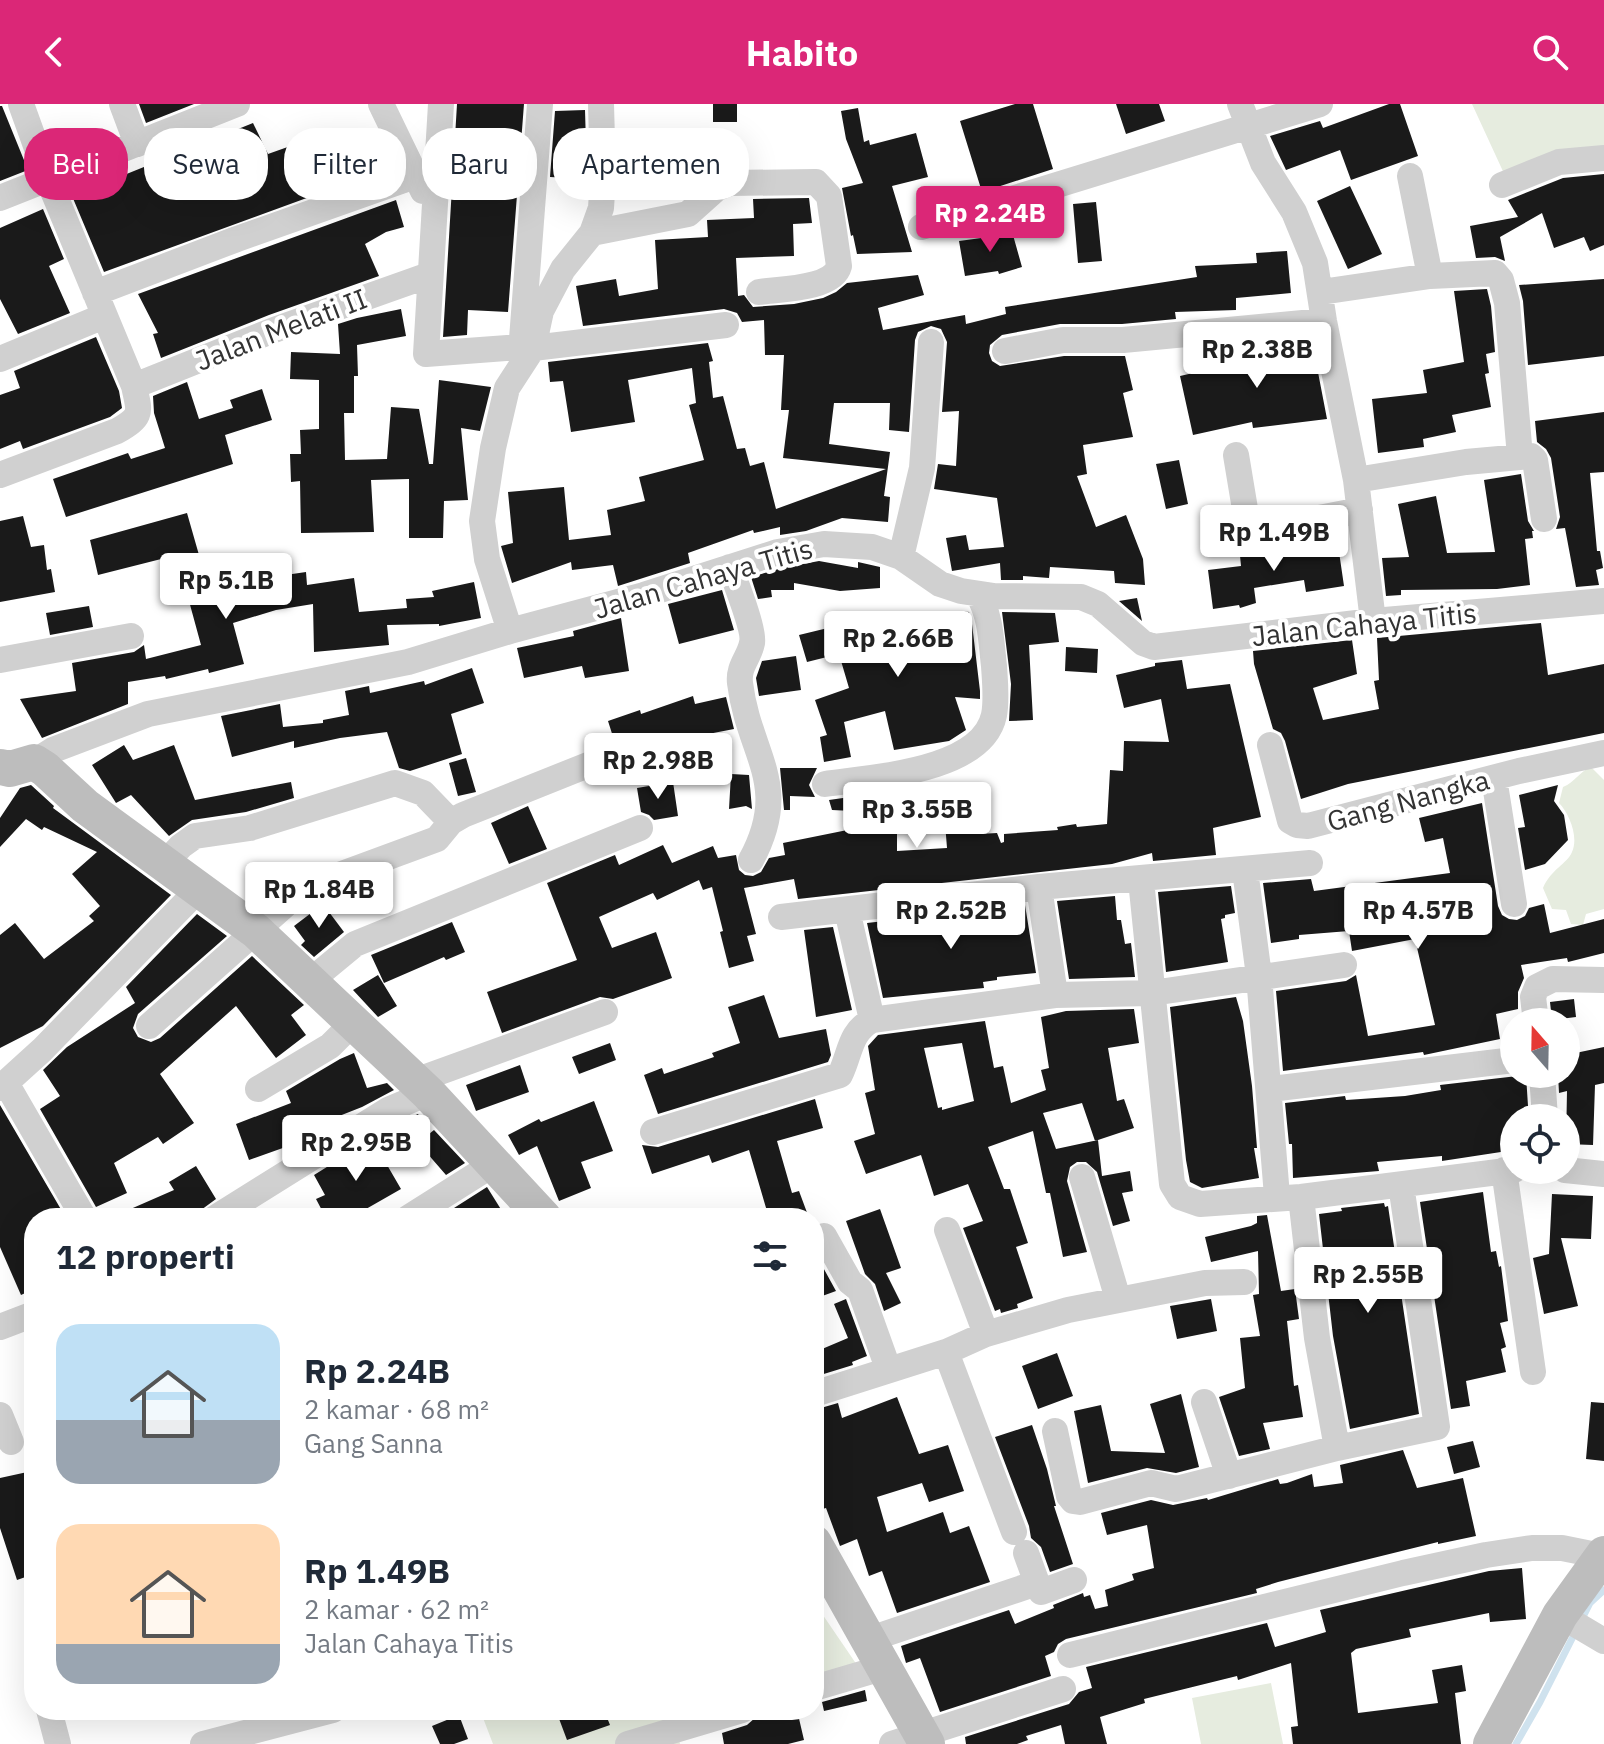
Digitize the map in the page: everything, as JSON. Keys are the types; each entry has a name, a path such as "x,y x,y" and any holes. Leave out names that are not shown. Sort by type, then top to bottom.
{"street":[{"path":"21,104 30,128"},
{"path":"122,104 137,144"},
{"path":"128,148 237,104"},
{"path":"381,104 435,215"},
{"path":"441,104 426,354 525,354 726,325"},
{"path":"525,354 540,104"},
{"path":"510,631 487,559 482,521 493,448 507,388 525,354 541,311 563,269 592,233 601,208 601,104"},
{"path":"921,227 1244,115 1320,104"},
{"path":"1244,115 1263,163 1294,212 1315,263 1356,480 1373,621"},
{"path":"1502,185 1559,162 1604,158"},
{"path":"0,359 100,305 237,239 415,176"},
{"path":"1410,176 1430,276"},
{"path":"592,233 688,214 717,188 730,183 816,182 829,196 839,266 837,273 824,283 759,292"},
{"path":"0,198 24,188"},
{"path":"0,475 117,431 135,421 139,410 134,386 57,200"},
{"path":"1321,292 1430,276 1495,273 1501,280 1507,303 1520,457"},
{"name":"Jalan Melati II","path":"134,386 274,330 429,275"},
{"path":"1005,351 1063,340 1123,340 1324,321"},
{"path":"901,557 922,468 931,342"},
{"path":"1236,455 1248,527 1251,529 1360,510"},
{"path":"1356,480 1466,462 1531,456 1535,460 1544,519"},
{"name":"Jalan Cahaya Titis","path":"11,771 76,740 148,714 408,662 644,595 778,552 824,544 872,547 901,557 940,584 978,594 1081,597 1098,604 1143,643 1154,647 1373,621 1604,601"},
{"path":"730,567 753,638 739,674 740,688 768,779 770,804 762,840 751,860"},
{"path":"825,784 921,769 951,760 989,729 994,715 996,688 990,623 987,609 978,594"},
{"path":"0,660 131,636"},
{"path":"1514,904 1487,770 1604,738"},
{"name":"Gang Nangka","path":"1270,745 1290,821 1308,826 1487,770 1604,753"},
{"path":"149,1026 251,927 304,888 437,839 451,822 463,815 608,757"},
{"path":"11,771 45,769 85,806 251,927 422,1087 535,1208"},
{"path":"163,865 195,836 250,828 395,783 423,793 451,822"},
{"path":"309,982 355,944 640,828"},
{"path":"781,917 1039,887 1310,863"},
{"path":"1245,870 1270,1089 1337,1448"},
{"path":"1141,880 1172,1184 1180,1197 1200,1204 1289,1197 1500,1171"},
{"path":"1039,887 1055,995"},
{"path":"78,1208 3,1085 42,1050 198,890"},
{"path":"847,910 872,1020"},
{"path":"653,1132 840,1075 852,1038 860,1027 872,1020 1055,995 1152,993 1344,965"},
{"path":"1534,1008 1533,997 1537,987 1553,979 1604,980"},
{"path":"231,1208 422,1087 605,1012"},
{"path":"258,1089 330,1046 352,1024"},
{"path":"1270,1089 1500,1062"},
{"path":"424,1208 495,1163"},
{"path":"1580,1172 1604,1174"},
{"path":"1082,1177 1118,1299"},
{"path":"1511,1184 1533,1372"},
{"path":"1055,1431 1069,1496 1073,1501 1080,1502 1151,1483 1176,1489 1337,1448 1437,1427 1401,1185"},
{"path":"947,1230 986,1334"},
{"path":"824,1236 850,1282 860,1290 888,1368"},
{"path":"824,1390 946,1352 986,1334 1118,1299 1205,1283 1244,1282"},
{"path":"0,1327 24,1318"},
{"path":"946,1352 1041,1592 1074,1580"},
{"path":"1204,1402 1229,1476"},
{"path":"0,1415 11,1442"},
{"path":"1070,1655 1403,1573 1499,1553 1562,1548 1601,1567 1491,1744"},
{"path":"824,1562 874,1654 913,1740 1063,1689"},
{"path":"824,1682 874,1654 1037,1583"},
{"path":"1567,1619 1604,1641"},
{"path":"52,1720 58,1744"},
{"path":"203,1744 286,1733 313,1720"},
{"path":"628,1744 708,1720"}],"shaded area":[{"path":"1472,104 1604,104 1604,154 1507,180"},
{"path":"1591,767 1604,780 1604,909 1586,914 1583,925 1571,924 1566,910 1552,909 1543,888 1570,856 1574,846 1572,826 1559,803 1563,787"},
{"path":"824,1617 857,1665 824,1675"},
{"path":"1271,1683 1283,1744 1201,1744 1192,1698"},
{"path":"484,1720 674,1720 680,1744 493,1744"}],"building":[{"path":"139,104 194,104 146,123"},
{"path":"457,104 524,104 522,128 456,128"},
{"path":"713,104 737,104 737,122 713,122"},
{"path":"1015,104 1033,104 1053,169 982,192 960,121"},
{"path":"1116,104 1159,104 1165,121 1126,134"},
{"path":"1389,104 1400,104 1418,156 1351,180 1340,150 1286,170 1270,136 1320,121 1323,128"},
{"path":"2,106 24,160 24,172 0,181"},
{"path":"858,108 864,142 869,140 870,145 916,133 928,177 892,186 912,252 857,254 842,188 863,183 846,139 841,111"},
{"path":"585,110 586,128 554,128 555,111"},
{"path":"553,137 553,177 550,177"},
{"path":"284,148 284,200 301,200 104,272 74,200 128,200 128,173 144,167 144,200 268,200 268,154"},
{"path":"1604,174 1604,245 1590,251 1584,237 1554,248 1542,213 1500,237 1505,261 1495,257 1476,258 1470,226 1518,217 1508,200 1563,178"},
{"path":"1350,186 1382,254 1348,269 1317,201"},
{"path":"809,198 812,223 793,224 794,256 736,258 738,296 744,295 753,307 794,304 823,298 847,283 918,275 924,295 878,308 883,330 965,315 966,324 1006,314 1005,307 1197,277 1195,266 1257,263 1256,253 1287,251 1291,293 1236,298 1236,310 1175,312 1176,319 1122,324 1060,324 1002,335 990,345 992,361 1000,366 1064,356 1125,356 1133,390 1123,393 1133,437 1083,445 1087,474 1077,476 1096,527 1126,515 1143,559 1145,585 1115,583 1114,571 1050,567 1049,578 1023,576 1023,580 1001,580 1000,563 952,571 946,538 966,535 969,550 1004,547 997,498 934,489 938,464 956,466 959,411 942,412 947,342 941,329 931,326 918,332 915,340 909,432 889,430 890,403 834,403 829,444 890,452 884,496 890,497 888,522 842,518 806,531 780,535 780,527 754,533 753,530 688,553 690,563 618,586 613,565 572,570 571,562 512,583 501,546 513,543 508,492 564,487 569,540 611,535 607,510 645,501 639,477 704,460 689,405 696,403 692,368 628,380 635,422 571,432 563,381 550,382 548,362 708,343 713,361 709,362 713,398 723,396 737,449 745,448 750,466 764,462 776,509 886,469 783,458 789,410 781,410 784,355 765,355 764,320 742,322 737,313 724,309 583,326 576,286 616,279 619,296 658,289 655,240 708,237 707,220 754,218 753,199"},
{"path":"396,200 404,227 386,232 365,244 379,276 161,358 153,334 158,333 138,294"},
{"path":"451,200 517,200 508,312 468,310 467,335 443,337"},
{"path":"1096,202 1102,261 1078,263 1073,204"},
{"path":"43,209 64,259 49,266 70,313 18,334 0,299 0,228"},
{"path":"1011,228 1022,267 999,274 998,271 965,276 959,241 989,237 988,234"},
{"path":"1604,279 1604,356 1528,365 1519,285"},
{"path":"1487,289 1495,352 1486,354 1489,373 1485,374 1491,407 1452,415 1456,432 1423,439 1424,447 1378,453 1372,399 1427,393 1423,370 1464,362 1454,291"},
{"path":"401,309 406,336 357,345 354,413 344,413 345,460 387,459 391,407 419,409 429,464 433,464 439,380 491,387 480,431 461,428 468,500 444,501 443,538 409,538 409,479 371,480 374,532 301,533 300,481 291,482 290,454 301,454 300,430 319,429 319,380 290,379 291,352 340,354 338,324"},
{"path":"96,337 119,391 122,408 110,417 23,449 20,441 0,449 0,395 20,388 14,371"},
{"path":"1312,341 1327,419 1253,428 1252,422 1193,435 1180,376 1246,361 1244,348"},
{"path":"187,382 199,419 233,408 230,400 262,389 272,420 225,435 233,464 66,517 53,479 128,453 131,459 165,448 154,413 153,396"},
{"path":"1604,412 1604,472 1590,473 1597,551 1600,551 1603,568 1596,570 1599,585 1576,587 1565,528 1556,529 1560,517 1551,458 1537,442 1535,421"},
{"path":"1179,460 1188,504 1166,509 1156,464"},
{"path":"1521,474 1528,521 1534,531 1533,538 1525,539 1530,585 1497,589 1401,590 1401,595 1386,596 1382,558 1409,557 1398,504 1436,496 1447,553 1495,552 1484,480"},
{"path":"187,513 209,590 257,575 258,579 306,572 307,585 354,578 359,612 407,608 406,599 434,597 432,591 474,582 481,618 439,626 387,625 389,645 314,652 313,604 276,610 233,623 244,664 209,673 208,669 166,679 165,676 128,682 128,704 42,738 20,699 76,691 72,663 134,652 144,645 146,659 201,645 180,568 177,569 173,556 98,575 90,540"},
{"path":"23,516 31,547 44,545 47,570 51,569 55,592 0,602 0,521"},
{"path":"1282,542 1283,554 1338,545 1344,586 1306,592 1304,580 1254,588 1256,603 1240,608 1239,605 1213,609 1208,570 1241,566 1239,545 1261,546"},
{"path":"819,561 858,568 858,562 880,567 880,588 840,591 794,583 794,590 771,590 772,597 758,599 751,577"},
{"path":"722,590 734,630 679,644 668,604"},
{"path":"1137,598 1142,621 1119,601"},
{"path":"89,606 93,627 50,635 46,613"},
{"path":"963,611 969,612 972,624 980,691 980,699 955,697 966,730 949,741 894,750 885,711 844,722 851,757 824,762 820,737 827,735 815,700 849,688 839,654 807,662 799,635 832,627 962,618"},
{"path":"1002,612 1055,613 1059,642 1029,645 1033,720 1009,721 1011,684"},
{"path":"621,618 629,671 585,678 582,666 524,678 517,648 574,636 573,631"},
{"path":"1541,623 1548,675 1604,664 1604,733 1348,784 1301,799 1285,741 1281,733 1273,729 1253,651 1352,640 1357,674 1313,688 1323,720 1379,709 1374,681 1379,680 1377,638"},
{"path":"1066,647 1098,649 1097,673 1065,671"},
{"path":"796,656 801,690 759,696 756,678 762,661"},
{"path":"1182,660 1187,689 1230,684 1261,817 1213,828 1216,855 1153,861 1152,853 1112,864 798,899 794,879 744,888 756,934 747,936 754,961 729,968 712,887 703,890 699,880 657,900 653,893 599,917 612,948 656,932 672,978 613,999 600,997 502,1033 487,992 577,960 547,883 615,855 619,865 663,845 672,863 713,846 718,858 736,855 739,870 753,876 761,872 769,858 785,855 783,843 897,820 897,851 947,848 942,785 975,782 980,834 997,833 1001,843 1004,842 1004,834 1058,830 1057,827 1076,824 1077,827 1107,824 1110,770 1123,771 1124,741 1169,742 1161,699 1124,708 1116,675 1155,666 1155,663"},
{"path":"472,668 484,703 451,714 462,754 410,771 399,768 387,732 294,748 294,741 232,757 221,716 280,704 283,727 323,723 323,720 349,715 345,691 369,686 370,693 424,681 425,685"},
{"path":"693,696 695,704 726,697 734,729 703,735 665,748 663,743 624,756 615,743 608,721 640,710 641,714"},
{"path":"124,745 133,760 174,745 195,800 291,782 294,798 246,812 192,820 169,836 131,795 116,803 92,765"},
{"path":"466,758 476,792 458,796 449,763"},
{"path":"780,768 817,768 809,785 815,797 790,796 790,810 784,810"},
{"path":"731,774 749,775 752,809 746,806 729,809"},
{"path":"673,782 678,816 654,820 641,812 637,788"},
{"path":"31,785 53,808 171,895 43,1026 0,1048 0,935 15,923 44,959 94,921 89,916 100,906 72,874 97,852 44,827 42,830 26,819 0,847 0,818 20,788"},
{"path":"1558,785 1554,801 1564,815 1568,840 1545,864 1525,870 1518,828 1525,827 1519,795"},
{"path":"850,797 853,811 832,810 829,800"},
{"path":"1482,803 1502,915 1517,920 1525,916 1529,908 1544,904 1550,933 1604,919 1604,953 1568,962 1567,958 1521,965 1524,978 1518,992 1518,1008 1500,1008 1500,1013 1496,1014 1500,1039 1424,1055 1423,1052 1283,1071 1276,991 1346,981 1356,975 1368,1036 1435,1025 1415,939 1352,951 1349,931 1299,935 1299,939 1271,943 1263,883 1311,879 1314,891 1450,873 1443,838 1425,842 1419,818"},
{"path":"528,806 547,849 509,864 491,823"},
{"path":"1231,886 1235,913 1221,919 1228,962 1166,972 1158,892"},
{"path":"1115,896 1117,920 1121,920 1125,944 1131,943 1135,977 1069,979 1057,901"},
{"path":"323,904 344,932 314,957 301,945 305,941 294,926"},
{"path":"1025,905 1036,973 997,977 997,980 983,982 984,988 883,998 867,923"},
{"path":"197,914 227,936 138,1014 133,1028 138,1037 151,1042 160,1038 252,956 304,1005 291,1015 306,1035 276,1058 236,1006 160,1074 194,1123 163,1144 158,1137 114,1163 127,1193 96,1207 40,1109 60,1096 43,1070 67,1047 135,1003 126,987"},
{"path":"452,922 465,952 446,960 444,957 384,983 371,955"},
{"path":"833,927 852,1010 816,1017 804,930"},
{"path":"378,975 397,1006 378,1017 353,990"},
{"path":"764,995 779,1038 826,1029 831,1055 828,1062 658,1114 644,1075 662,1068 664,1074 714,1057 712,1053 740,1043 728,1007"},
{"path":"1236,997 1243,1021 1252,1086 1257,1148 1254,1148 1259,1178 1202,1188 1190,1182 1186,1160 1170,1007"},
{"path":"1574,999 1575,1008 1551,1008 1550,1002"},
{"path":"1134,1009 1139,1043 1108,1048 1117,1101 1124,1099 1134,1128 1098,1140 1102,1176 1130,1171 1133,1191 1122,1193 1130,1221 1113,1226 1097,1172 1086,1162 1077,1162 1070,1167 1067,1181 1087,1252 1063,1257 1033,1131 988,1147 1004,1189 1010,1189 1028,1243 1016,1247 1033,1298 1017,1304 1018,1308 1001,1313 1000,1309 995,1311 963,1228 983,1221 968,1184 934,1196 921,1155 866,1174 854,1141 875,1134 865,1093 875,1090 868,1046 878,1035 985,1021 994,1068 1003,1066 1011,1103 1046,1090 1041,1070 1049,1068 1041,1017 1066,1011","holes":["962,1043 974,1101 942,1110 942,1107 938,1108 924,1048","1082,1103 1095,1141 1056,1149 1043,1113"]},
{"path":"610,1043 616,1060 579,1074 572,1057"},
{"path":"1604,1047 1604,1083 1595,1085 1593,1145 1580,1145 1580,1104 1567,1104 1567,1091 1559,1093 1559,1088 1580,1088 1580,1052"},
{"path":"354,1053 367,1088 387,1083 394,1090 362,1107 291,1135 294,1144 249,1160 236,1124 291,1103 286,1091"},
{"path":"520,1065 529,1092 476,1111 466,1085"},
{"path":"1500,1078 1500,1088 1527,1088 1528,1104 1500,1104 1500,1152 1442,1161 1442,1156 1377,1162 1379,1171 1293,1178 1292,1144 1289,1144 1285,1103 1345,1096 1346,1100 1405,1096 1441,1090 1440,1085"},
{"path":"815,1099 823,1128 777,1141 792,1193 799,1191 805,1208 766,1208 749,1150 712,1163 709,1155 652,1174 642,1145 658,1147"},
{"path":"594,1101 613,1151 581,1162 591,1188 559,1201 537,1146 519,1155 508,1135 539,1119 541,1122"},
{"path":"0,1105 60,1208 24,1208 24,1294 21,1295 0,1247"},
{"path":"418,1114 429,1134 434,1130 465,1163 446,1175 400,1122"},
{"path":"372,1139 401,1189 368,1208 321,1208 316,1199 325,1195 314,1175"},
{"path":"196,1166 216,1199 204,1208 133,1208 174,1190 169,1182"},
{"path":"487,1187 500,1208 454,1208"},
{"path":"1483,1192 1491,1252 1496,1251 1501,1266 1508,1321 1500,1323 1506,1347 1501,1349 1506,1372 1466,1381 1470,1406 1451,1409 1420,1202"},
{"path":"1552,1194 1593,1196 1591,1239 1561,1238 1578,1306 1544,1314 1533,1258 1549,1254"},
{"path":"1384,1203 1385,1207 1388,1206 1419,1414 1350,1429 1333,1336 1319,1214"},
{"path":"880,1209 901,1268 886,1273 901,1303 884,1311 875,1284 865,1274 846,1221"},
{"path":"1267,1215 1281,1291 1295,1289 1299,1319 1287,1321 1294,1386 1298,1385 1303,1417 1263,1423 1270,1449 1239,1456 1219,1397 1245,1388 1240,1338 1260,1336 1253,1295 1259,1294 1258,1251 1211,1262 1205,1237 1251,1226 1257,1223 1257,1216"},
{"path":"824,1269 836,1291 824,1295"},
{"path":"846,1299 867,1356 852,1362 853,1365 824,1374 824,1348 848,1338 834,1304"},
{"path":"1211,1299 1217,1331 1177,1339 1170,1306"},
{"path":"1057,1353 1073,1396 1038,1409 1022,1366"},
{"path":"1181,1394 1199,1467 1176,1473 1147,1468 1088,1483 1074,1411 1101,1405 1111,1451 1165,1453 1150,1404"},
{"path":"897,1397 919,1454 948,1445 964,1491 929,1502 922,1483 877,1497 887,1532 943,1512 950,1533 969,1526 990,1582 897,1613 882,1571 869,1576 857,1539 840,1546 824,1509 824,1407 838,1403 842,1418"},
{"path":"1591,1402 1604,1403 1604,1461 1586,1459"},
{"path":"1032,1425 1073,1564 1050,1572 1041,1547 1031,1538 995,1437"},
{"path":"1473,1441 1480,1467 1454,1474 1447,1447"},
{"path":"1403,1450 1417,1488 1463,1478 1476,1536 1349,1564 1278,1582 1256,1589 1257,1593 1066,1639 1058,1644 1054,1652 1045,1656 1051,1676 940,1712 920,1658 906,1663 901,1646 1009,1610 1015,1624 1083,1593 1084,1597 1090,1595 1095,1609 1108,1606 1105,1590 1134,1580 1132,1574 1154,1568 1147,1525 1107,1535 1101,1513 1151,1500 1173,1505 1208,1500 1278,1479 1280,1484 1287,1483 1312,1474 1314,1487 1343,1483 1340,1465"},
{"path":"24,1473 24,1578 17,1580 0,1528 0,1478"},
{"path":"1522,1568 1526,1619 1490,1622 1489,1613 1409,1629 1411,1637 1356,1649 1351,1653 1358,1713 1438,1703 1432,1670 1462,1665 1466,1691 1455,1693 1461,1744 1293,1744 1291,1727 1298,1726 1291,1663 1238,1680 1237,1676 1144,1699 1145,1703 1100,1717 1107,1744 1065,1744 1061,1725 1026,1736 1028,1740 1017,1744 966,1744 965,1737 1069,1704 1079,1692 1092,1688 1086,1667 1267,1623 1275,1647 1326,1632 1320,1610 1489,1571"},
{"path":"865,1690 867,1701 824,1711 824,1701"},
{"path":"447,1720 461,1720 468,1739 454,1744 440,1744 432,1726"},
{"path":"560,1720 608,1720 610,1725 567,1740"},
{"path":"753,1720 799,1720 804,1740 788,1744 724,1744 722,1733 747,1725"}],"waterway":[{"path":"1516,1744 1590,1603 1604,1590"}]}
